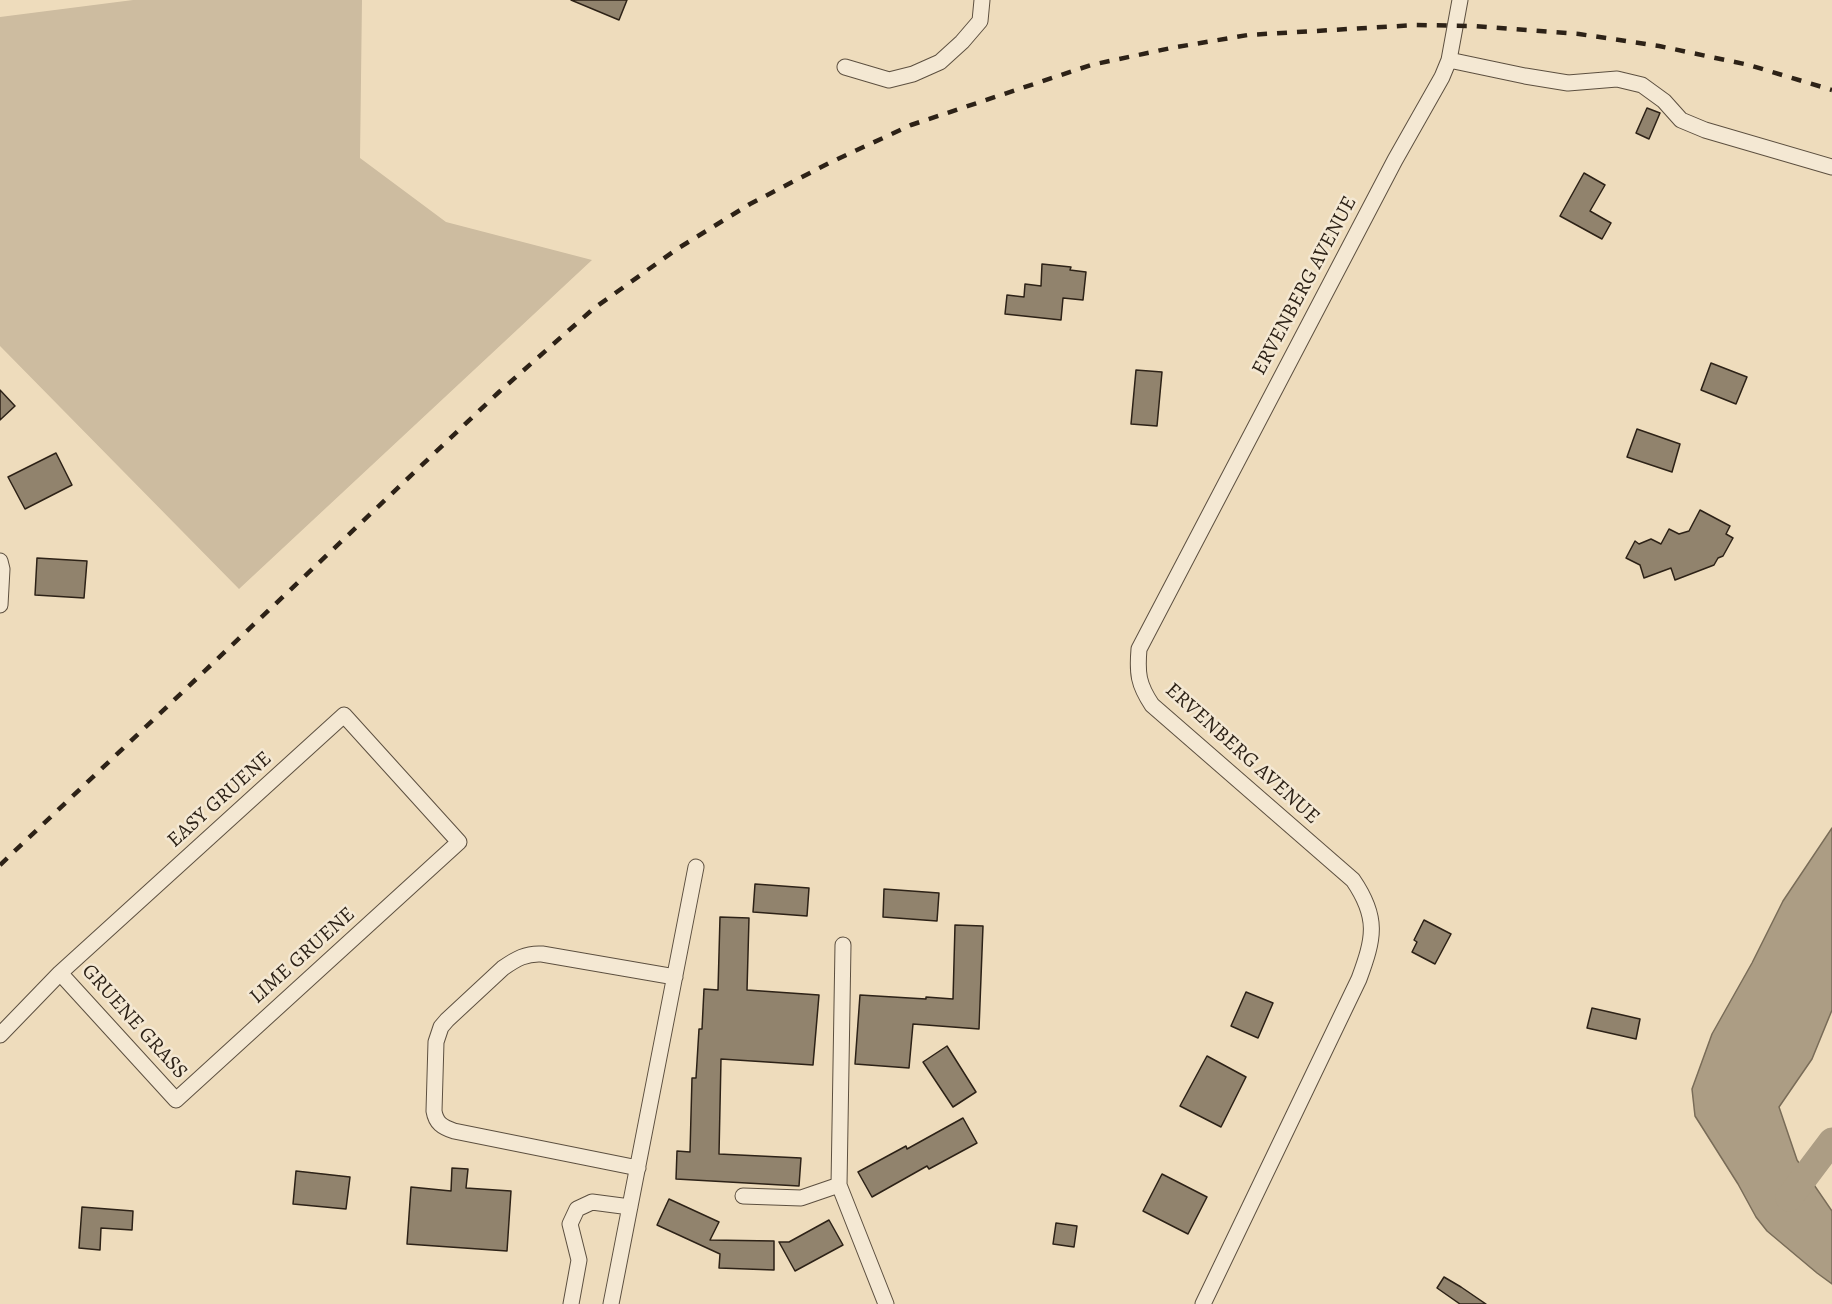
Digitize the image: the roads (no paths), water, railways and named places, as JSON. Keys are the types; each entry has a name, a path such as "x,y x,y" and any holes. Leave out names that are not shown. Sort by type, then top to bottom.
{"street":[{"path":"845,68 889,80 913,74 940,62 980,21 982,0"},
{"name":"ERVENBERG AVENUE","path":"1203,1304 1359,978 1368,955 1372,935 1371,915 1365,897 1353,880 1152,705 1138,679 1139,649 1385,178 1434,91 1449,60 1460,0"},
{"path":"1449,60 1568,83 1617,79 1642,85 1664,101 1681,120 1705,130 1832,167"},
{"path":"0,561 2,569 0,605"},
{"name":"EASY GRUENE","path":"0,1035 60,973 344,715 459,842"},
{"name":"LIME GRUENE","path":"176,1100 459,842"},
{"path":"611,1304 696,867"},
{"path":"843,945 838,1185 886,1304"},
{"path":"638,1168 454,1131 444,1127 435,1118 434,1111 436,1042 441,1027 447,1020 503,968 531,953 675,977"},
{"name":"GRUENE GRASS","path":"60,973 176,1100"},
{"path":"743,1196 801,1198 838,1185"},
{"path":"571,1304 579,1260 570,1224 577,1209 592,1202 630,1207"}],"waterway":[{"path":"1789,1198 1832,1141"}],"railway":[{"path":"0,865 499,392 593,309 677,249 750,204 829,163 911,125 1091,65 1171,48 1248,35 1416,25 1472,26 1579,34 1659,46 1749,65 1832,90"}]}
